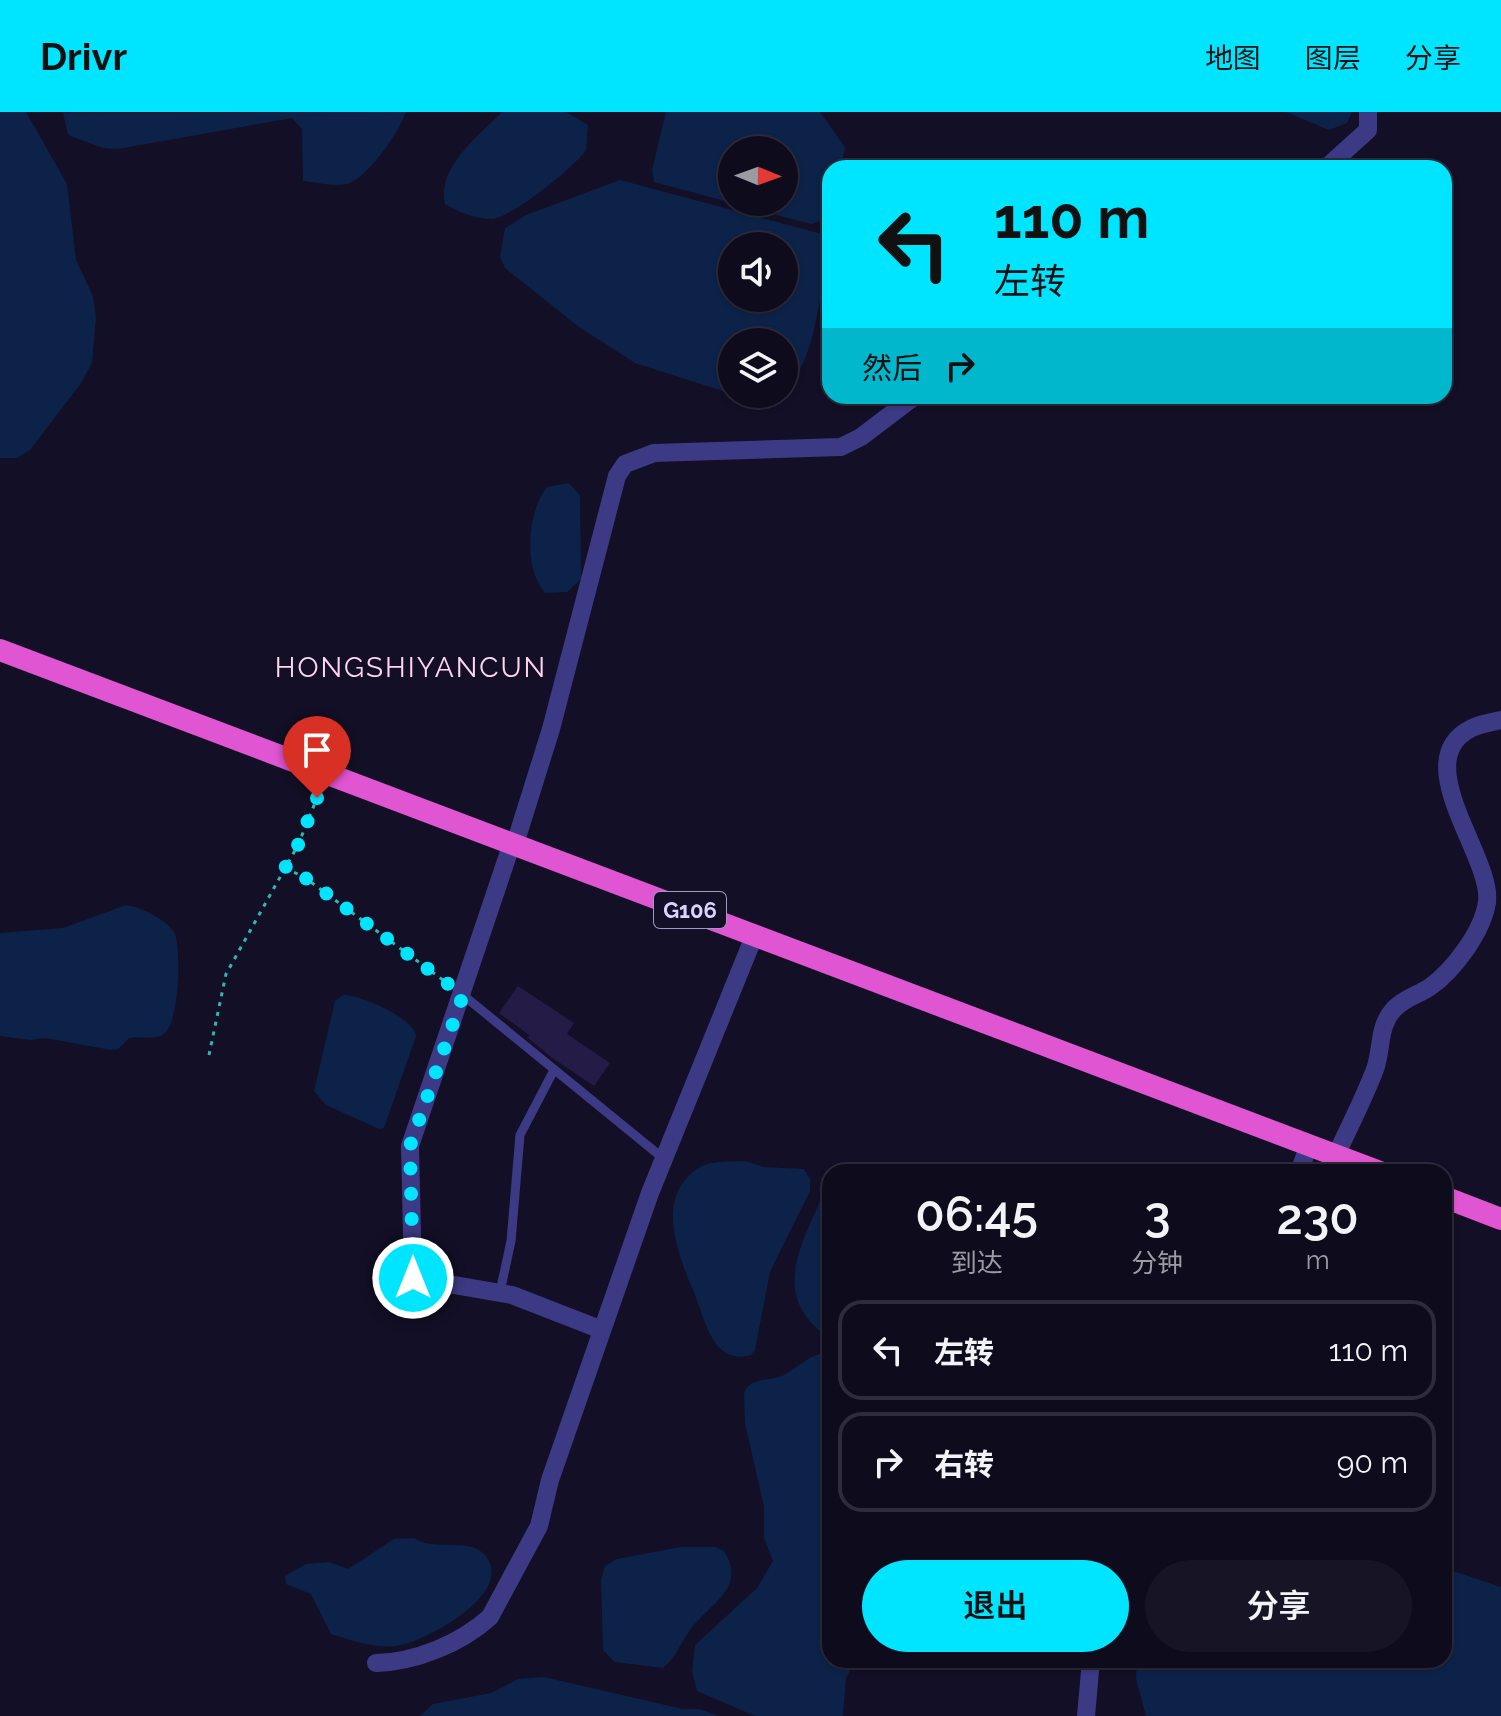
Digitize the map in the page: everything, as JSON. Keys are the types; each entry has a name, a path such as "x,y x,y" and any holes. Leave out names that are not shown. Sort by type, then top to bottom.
{"highway":[{"name":"G106","path":"0,650 1359,1164"},
{"path":"1452,1200 1501,1219"}],"street":[{"path":"1335,160 1368,130 1368,112"},
{"path":"602,1330 500,1292 413,1278 410,1146 514,844 563,686 617,476 625,464 654,453 841,447 861,437 904,404"},
{"path":"1336,1155 1376,1068 1382,1026 1401,1003 1443,977 1481,922 1487,885 1453,803 1448,763 1455,745 1465,732 1501,720"},
{"path":"376,1663 402,1662 450,1643 490,1617 539,1526 550,1480 664,1159 755,934"},
{"path":"1302,1164 1309,1145"},
{"path":"1086,1716 1090,1668"}],"lane":[{"path":"463,995 664,1159"},
{"path":"500,1292 511,1241 520,1135 554,1070"}],"path":[{"path":"209,1055 226,974 298,845 326,774"},
{"path":"285,868 304,877 463,995"}],"water":[{"path":"0,112 26,112 67,184 76,260 93,296 96,317 92,363 81,383 30,450 17,458 0,458"},
{"path":"406,112 390,142 373,164 355,180 336,185 303,181 302,129 292,118 118,149 103,148 68,135 63,113"},
{"path":"502,112 566,112 588,125 586,150 569,168 513,210 492,219 479,218 445,204 444,191 453,165"},
{"path":"666,112 820,112 845,147 843,160 822,160 822,220 812,224 782,216 798,216 798,136 718,136 718,199 654,182 652,170"},
{"path":"1286,112 1352,112 1347,123 1329,130"},
{"path":"620,180 718,206 718,216 755,216 822,234 822,286 810,346 798,373 798,328 718,328 718,390 635,363 579,327 505,268 500,257 505,228 526,215"},
{"path":"569,483 580,496 581,579 567,592 545,593 533,569 531,555 535,511 547,487"},
{"path":"126,905 159,918 174,932 178,952 176,999 170,1026 165,1033 157,1037 129,1038 118,1049 111,1050 45,1038 30,1040 0,1036 0,933 63,928"},
{"path":"343,995 362,999 397,1015 413,1029 416,1036 384,1128 379,1129 326,1105 314,1091 335,1001"},
{"path":"745,1161 764,1167 804,1169 810,1179 810,1191 770,1272 755,1350 751,1355 738,1357 719,1347 707,1328 677,1247 673,1213 676,1196 697,1169 714,1163"},
{"path":"822,1196 822,1332 800,1306 795,1290 795,1274 803,1240"},
{"path":"822,1353 822,1668 852,1668 846,1678 843,1716 755,1716 697,1691 692,1671 695,1645 757,1588 773,1561 764,1538 764,1507 745,1423 744,1392 756,1381 784,1375"},
{"path":"414,1538 431,1544 477,1549 484,1554 491,1569 489,1584 464,1613 409,1643 379,1646 331,1634 311,1594 286,1584 285,1576 306,1564 329,1562 348,1569 394,1539"},
{"path":"680,1547 715,1547 724,1551 731,1574 725,1593 693,1626 663,1668 615,1662 603,1650 601,1580 605,1566 617,1559"},
{"path":"1452,1571 1501,1587 1501,1716 1146,1716 1136,1679 1137,1668 1452,1668"},
{"path":"544,1677 683,1709 699,1709 719,1716 420,1716 433,1704 491,1693 518,1679"}],"building":[{"path":"518,986 574,1023 567,1034 610,1063 594,1086 551,1057 528,1038 529,1035 499,1013"}],"district":[{"name":"HONGSHIYANCUN","path":"411,667"}],"route":[{"path":"317,798 285,868 304,877 463,995 410,1146 414,1200 413,1278"}]}
